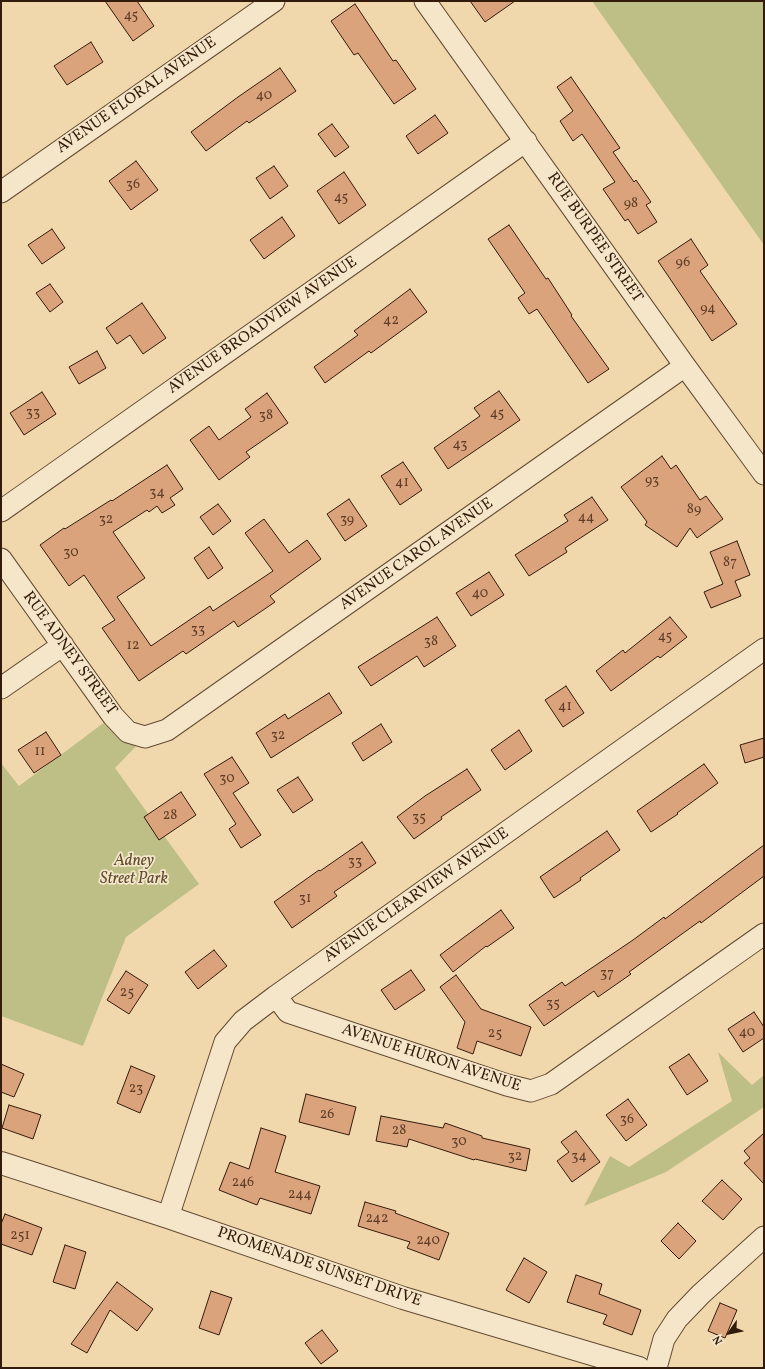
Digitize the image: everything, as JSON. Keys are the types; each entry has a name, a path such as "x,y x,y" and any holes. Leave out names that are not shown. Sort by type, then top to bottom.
{"street":[{"name":"AVENUE FLORAL AVENUE","path":"1,192 274,1"},
{"name":"RUE BURPEE STREET","path":"425,1 685,366 764,474"},
{"name":"AVENUE BROADVIEW AVENUE","path":"1,511 526,141"},
{"name":"AVENUE CAROL AVENUE","path":"145,737 168,730 685,366"},
{"name":"RUE ADNEY STREET","path":"1,559 113,716 128,732 145,737"},
{"path":"1,688 63,645"},
{"name":"AVENUE CLEARVIEW AVENUE","path":"168,1217 225,1042 243,1021 764,649"},
{"name":"AVENUE HURON AVENUE","path":"276,996 288,1012 507,1085 531,1091 551,1084 764,934"},
{"name":"PROMENADE SUNSET DRIVE","path":"1,1163 168,1217 403,1298 639,1368"},
{"path":"656,1368 664,1339 677,1319 701,1294 764,1237"}],"green space":[{"path":"592,1 764,1 764,245 745,218"},
{"name":"Adney Street Park","path":"113,716 145,737 115,768 199,884 126,937 83,1046 1,1016 1,763 19,786"},
{"path":"718,1052 752,1085 764,1075 764,1107 666,1172 584,1206 610,1156 629,1167 732,1101"}],"building":[{"path":"105,1 137,1 154,26 133,41"},
{"path":"470,1 515,1 485,22"},
{"path":"355,4 393,61 396,60 416,89 394,104 358,53 354,55 331,21"},
{"path":"91,42 103,62 67,85 54,66"},
{"path":"280,68 296,91 249,123 247,121 206,151 191,132"},
{"path":"571,77 620,148 613,152 634,182 636,180 651,202 646,205 657,222 638,234 628,219 625,221 603,189 615,182 582,134 573,141 560,121 573,111 557,87"},
{"path":"435,115 448,133 418,154 406,136"},
{"path":"332,124 349,147 335,157 318,134"},
{"path":"136,161 158,190 131,210 109,181"},
{"path":"274,166 288,186 270,199 256,178"},
{"path":"344,172 366,205 339,224 317,191"},
{"path":"282,217 295,236 264,259 250,240"},
{"path":"509,225 546,279 548,278 572,315 571,316 609,369 588,383 537,309 529,314 518,298 525,293 488,239"},
{"path":"52,229 65,248 42,264 28,245"},
{"path":"691,239 708,265 700,271 737,324 712,341 658,261"},
{"path":"50,284 63,302 50,312 36,293"},
{"path":"410,289 427,312 371,353 369,351 325,383 314,367 358,335 354,331"},
{"path":"142,303 166,338 143,354 130,335 117,344 106,328"},
{"path":"97,351 106,368 79,384 69,367"},
{"path":"499,391 520,420 448,469 434,448 480,416 474,408"},
{"path":"42,392 56,414 24,435 10,413"},
{"path":"267,393 288,423 246,452 250,457 219,480 190,440 209,426 219,440 251,417 245,409"},
{"path":"662,456 671,469 676,465 700,500 706,496 723,519 697,538 690,528 677,547 645,525 647,522 621,487"},
{"path":"403,462 422,490 400,505 381,476"},
{"path":"167,465 183,489 170,498 175,505 162,513 157,506 149,512 147,510 113,532 145,578 117,597 151,646 210,606 213,611 273,571 245,533 264,519 289,553 307,540 321,559 270,596 275,602 238,627 234,621 186,654 183,651 139,681 102,628 115,620 84,575 69,586 40,545 64,528 65,529 111,500 112,501"},
{"path":"592,497 608,520 565,548 567,552 529,576 515,555 568,521 564,515"},
{"path":"349,499 367,526 345,541 327,514"},
{"path":"218,504 231,521 213,535 200,517"},
{"path":"737,541 750,575 735,581 741,596 711,608 704,592 723,584 710,552"},
{"path":"209,547 223,568 208,579 194,558"},
{"path":"489,572 504,595 471,616 456,593"},
{"path":"437,617 456,646 424,667 417,656 371,686 358,667"},
{"path":"670,617 687,637 660,658 658,656 611,691 596,671 623,650 625,653"},
{"path":"566,686 584,713 563,727 545,700"},
{"path":"329,693 342,713 271,758 256,733 285,714 288,719"},
{"path":"381,724 392,742 363,761 352,743"},
{"path":"519,730 532,751 505,770 491,750"},
{"path":"46,732 61,755 34,773 18,750"},
{"path":"764,738 764,757 745,763 740,745"},
{"path":"232,757 249,783 233,793 261,835 241,848 229,829 236,824 204,774"},
{"path":"704,764 718,783 677,813 678,814 651,832 637,811"},
{"path":"467,769 481,790 441,817 442,819 414,839 397,817 425,796"},
{"path":"298,777 313,800 293,813 277,790"},
{"path":"181,792 196,815 159,840 144,817"},
{"path":"607,831 620,850 580,878 581,880 554,898 540,877"},
{"path":"362,842 376,863 334,892 337,896 292,928 274,902"},
{"path":"764,845 764,876 701,923 700,921 629,972 631,974 598,997 594,991 544,1026 529,1005 562,982 565,986 664,917 665,919"},
{"path":"501,910 514,928 487,947 486,946 453,972 440,955"},
{"path":"214,950 227,966 198,989 185,972"},
{"path":"411,970 425,990 395,1010 381,990"},
{"path":"126,971 148,985 129,1014 107,1000"},
{"path":"456,975 481,1009 531,1027 521,1056 477,1041 473,1054 457,1048 465,1022 440,987"},
{"path":"754,1012 764,1027 764,1038 743,1052 728,1029"},
{"path":"689,1054 708,1081 687,1095 669,1067"},
{"path":"1,1064 24,1074 14,1097 1,1092"},
{"path":"131,1066 155,1076 140,1113 117,1103"},
{"path":"306,1094 356,1107 349,1135 299,1122"},
{"path":"628,1099 647,1125 626,1141 606,1115"},
{"path":"9,1105 41,1115 33,1139 2,1128"},
{"path":"381,1116 443,1128 445,1123 482,1136 482,1138 530,1149 526,1171 474,1160 409,1139 407,1147 376,1141"},
{"path":"261,1128 286,1136 275,1172 320,1186 311,1214 260,1198 257,1205 219,1190 230,1162 249,1169"},
{"path":"576,1131 600,1162 572,1182 557,1161 569,1152 561,1142"},
{"path":"764,1133 764,1184 744,1163 750,1158 744,1151"},
{"path":"722,1180 742,1199 723,1220 702,1201"},
{"path":"365,1202 396,1211 395,1213 449,1233 439,1260 407,1248 410,1242 358,1226"},
{"path":"5,1214 42,1228 32,1255 1,1244 1,1224"},
{"path":"678,1223 696,1241 679,1259 661,1241"},
{"path":"65,1245 86,1252 75,1289 53,1282"},
{"path":"524,1258 547,1272 529,1303 506,1290"},
{"path":"576,1275 602,1284 599,1294 641,1310 632,1335 603,1324 607,1315 567,1302"},
{"path":"117,1282 153,1309 137,1331 110,1310 87,1353 71,1344"},
{"path":"211,1291 232,1298 219,1335 199,1328"},
{"path":"720,1303 737,1310 725,1338 708,1331"},
{"path":"322,1330 338,1351 321,1364 305,1343"}]}
